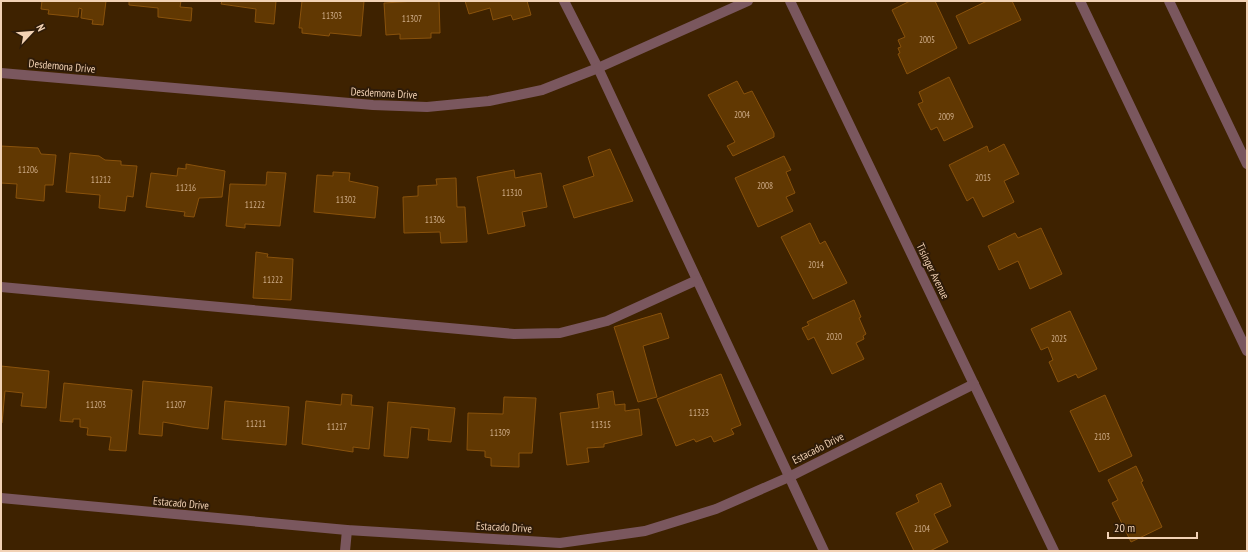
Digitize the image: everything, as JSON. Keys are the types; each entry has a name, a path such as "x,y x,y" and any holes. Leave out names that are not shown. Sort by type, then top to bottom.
{"street":[{"path":"564,1 598,68 824,551"},
{"name":"Desdemona Drive","path":"1,73 373,105 427,107 489,101 542,90 598,68 748,1"},
{"name":"Tisinger Avenue","path":"790,1 1054,551"},
{"path":"1080,1 1247,351"},
{"path":"1169,1 1247,164"},
{"path":"1,287 514,334 560,333 607,320 697,280"},
{"name":"Estacado Drive","path":"1,498 347,530 560,543 645,532 716,509 789,477 974,384"},
{"path":"345,551 347,530"}],"building":[{"path":"42,1 106,1 103,25 92,24 93,20 81,18 82,9 79,8 78,17 48,14 49,10 41,9"},
{"path":"129,1 181,1 180,7 192,8 191,21 158,17 158,8 129,5"},
{"path":"222,1 276,1 274,24 255,22 256,9 221,4"},
{"path":"302,1 364,1 361,36 330,33 329,36 302,33 302,28 299,28"},
{"path":"439,1 440,33 431,33 431,38 400,39 400,34 386,35 384,3"},
{"path":"465,1 527,1 531,15 513,20 511,15 493,20 490,8 469,14"},
{"path":"910,1 935,1 957,48 907,74 898,54 900,53 898,48 901,47 898,40 905,37 892,10"},
{"path":"987,1 1012,1 1021,20 969,44 956,16"},
{"path":"949,77 973,127 944,141 937,127 931,130 918,104 923,102 919,92"},
{"path":"737,81 744,94 752,91 774,133 774,137 733,156 727,146 735,142 708,95"},
{"path":"1004,144 1019,174 1004,181 1014,202 983,217 973,197 967,201 949,165 987,146 989,152"},
{"path":"1,146 38,148 41,154 56,155 53,185 45,185 44,201 16,198 17,184 1,183"},
{"path":"610,149 633,201 574,218 563,186 594,176 588,157"},
{"path":"70,153 99,156 105,160 121,161 121,165 137,166 133,197 127,196 125,211 99,208 100,195 66,192"},
{"path":"784,156 791,170 786,172 795,193 786,197 793,211 758,227 735,178"},
{"path":"186,164 225,171 222,197 199,198 194,217 184,216 185,212 146,207 151,173 177,176 178,168 186,169"},
{"path":"514,170 515,178 541,173 547,207 522,212 525,226 488,234 477,177"},
{"path":"267,172 286,173 280,226 245,224 245,228 226,226 230,184 266,185"},
{"path":"333,172 350,173 349,181 378,187 375,218 314,212 317,175 333,176"},
{"path":"456,178 457,207 465,207 467,242 441,243 440,232 404,233 403,197 418,196 418,186 437,185 436,179"},
{"path":"810,223 820,244 825,241 847,283 813,299 781,237"},
{"path":"1041,228 1062,274 1030,289 1018,261 999,270 988,246 1015,233 1018,238"},
{"path":"256,252 268,254 267,257 293,259 291,300 253,298"},
{"path":"854,300 861,317 859,318 866,334 863,336 864,339 856,343 864,359 832,374 814,337 808,340 802,328 809,325 807,322"},
{"path":"1070,311 1097,369 1078,378 1076,374 1058,382 1049,362 1053,360 1048,347 1041,350 1031,329"},
{"path":"661,313 669,338 643,346 657,397 638,402 614,327"},
{"path":"1,366 49,371 46,408 21,406 23,393 5,391 1,423"},
{"path":"721,374 741,425 731,429 734,434 714,442 711,436 696,442 694,439 676,446 657,399"},
{"path":"143,381 212,387 208,429 163,422 162,436 139,434"},
{"path":"64,383 132,390 126,451 109,450 111,437 87,435 88,428 80,427 80,419 73,419 73,422 60,421"},
{"path":"613,391 615,405 625,404 625,411 639,409 642,435 604,444 604,447 587,448 589,462 567,465 560,413 599,408 597,394"},
{"path":"342,394 352,395 351,405 373,407 369,449 353,447 353,452 302,444 306,401 341,405"},
{"path":"1105,395 1132,456 1099,472 1070,411"},
{"path":"504,397 536,398 532,453 519,453 519,467 491,466 491,458 485,457 485,451 467,450 468,413 503,414"},
{"path":"225,401 289,407 286,445 222,439"},
{"path":"388,402 455,408 451,442 428,440 429,429 411,427 408,458 384,456"},
{"path":"1136,466 1143,481 1141,482 1162,527 1131,542 1112,503 1118,500 1108,480"},
{"path":"941,483 951,506 934,514 948,542 930,551 914,551 896,513 919,502 916,495"}]}
